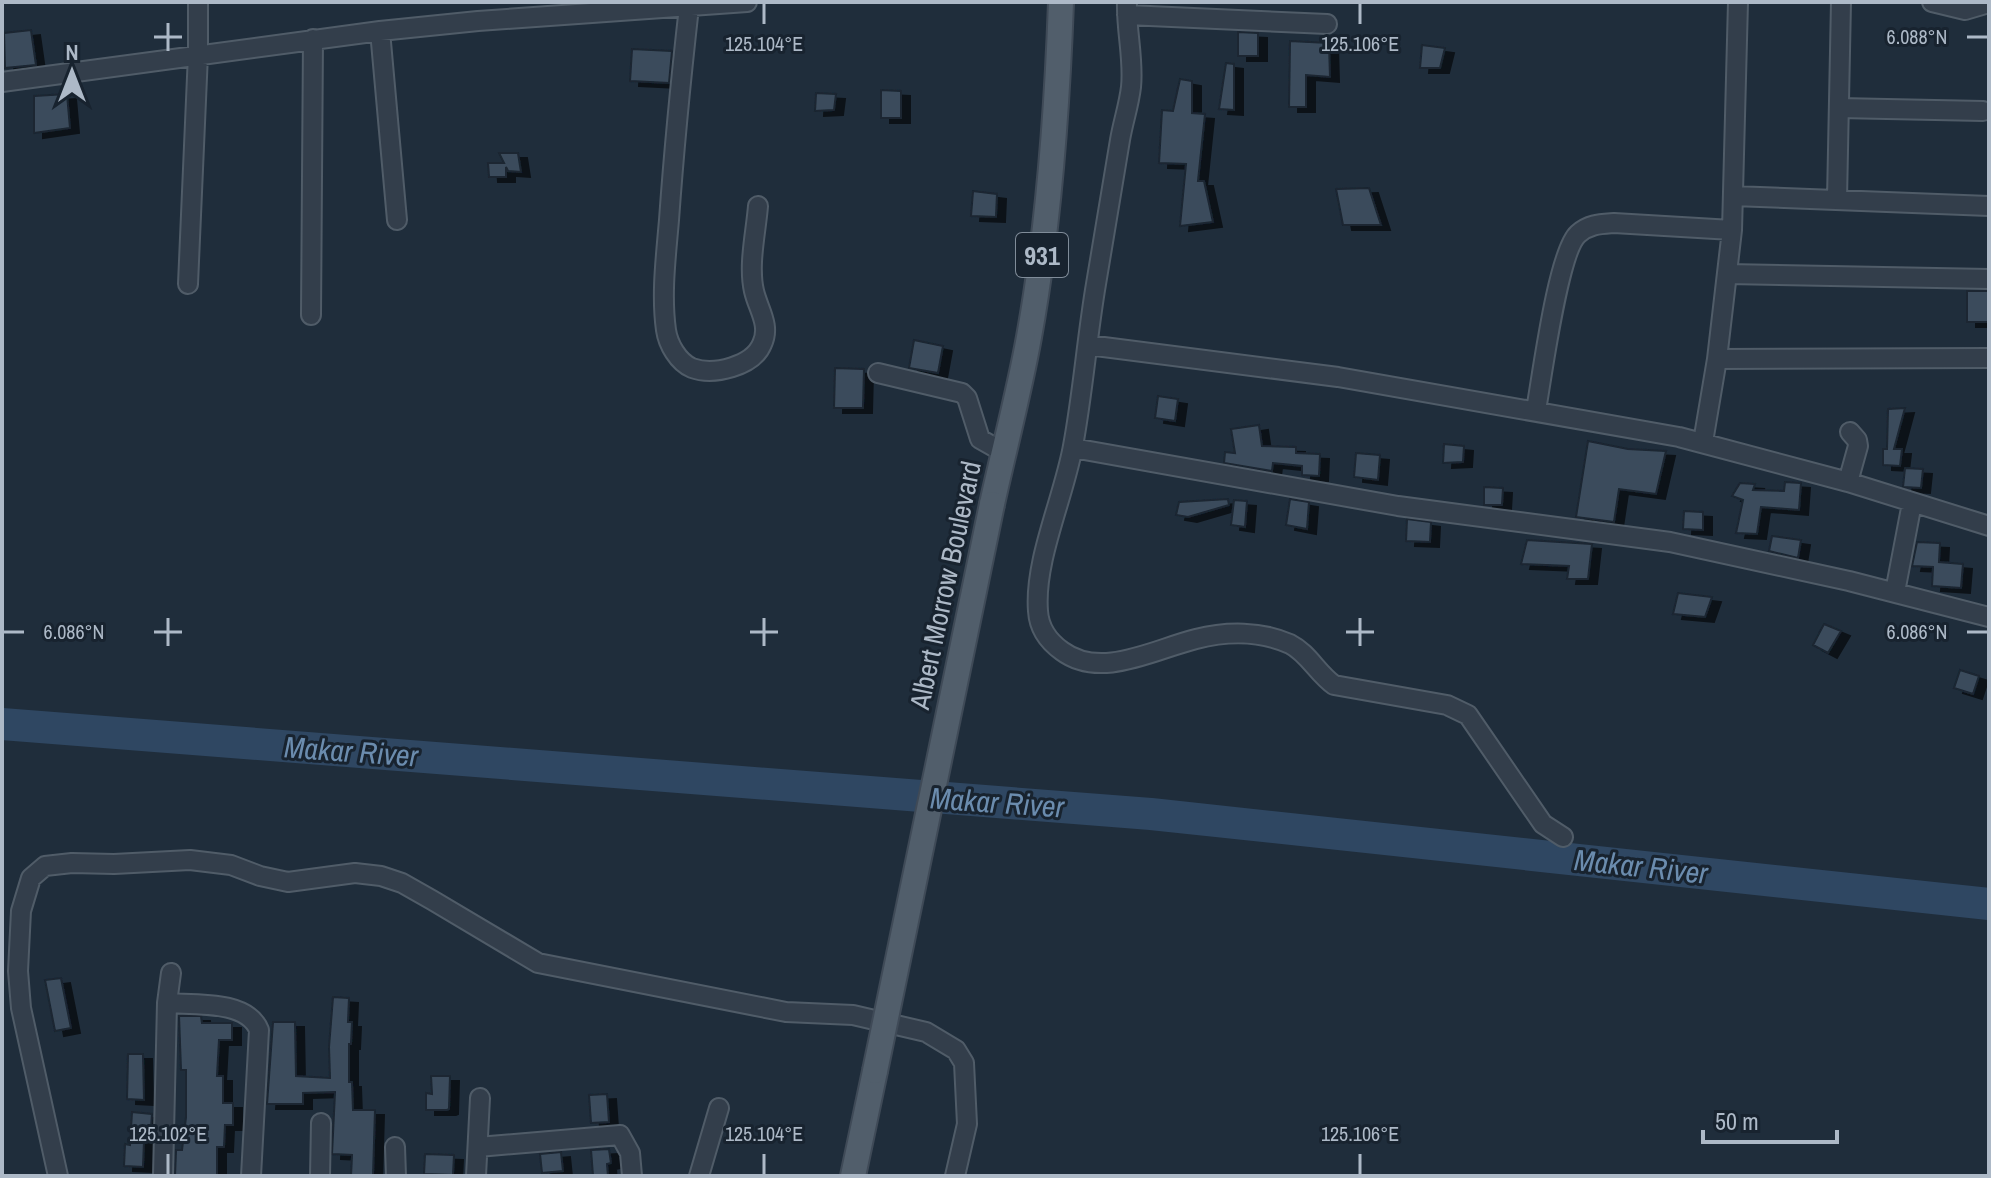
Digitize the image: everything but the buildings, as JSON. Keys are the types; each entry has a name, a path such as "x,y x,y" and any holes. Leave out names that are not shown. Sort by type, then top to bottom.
{"main road":[{"name":"Albert Morrow Boulevard","path":"853,1176 1028,339 1051,182 1061,2"}],"street":[{"path":"188,284 198,2"},
{"path":"2,82 531,9 747,2"},
{"path":"1703,442 1717,359 1732,230 1738,2"},
{"path":"1837,199 1841,2"},
{"path":"1932,2 1965,10 1989,3"},
{"path":"683,6 665,311 670,345 691,368 709,371 733,366 751,358 763,343 765,325 754,291 753,274 758,206"},
{"path":"1327,24 1127,9 1131,86 1073,448 1040,580 1038,612 1042,632 1063,652 1089,662 1144,656 1196,638 1230,633 1275,638 1294,646 1321,676 1334,685 1447,705 1468,715 1543,824 1563,837"},
{"path":"380,31 397,220"},
{"path":"311,315 313,39"},
{"path":"1839,108 1983,111"},
{"path":"1733,196 1989,206"},
{"path":"1536,410 1559,284 1569,246 1578,234 1595,224 1614,223 1732,230"},
{"path":"1728,274 1989,279"},
{"path":"1088,345 1338,377 1703,442 1848,482 1989,526"},
{"path":"1717,359 1989,358"},
{"path":"878,373 962,393 967,398 980,439 1003,452"},
{"path":"1848,482 1858,446 1850,432"},
{"path":"1073,448 1398,506 1670,542 1895,592 1989,617"},
{"path":"1895,592 1912,503"},
{"path":"58,1176 21,1008 11,910 31,878 45,866 190,860 231,865 288,882 355,873 381,876 422,894 538,963 786,1012 853,1015 926,1032 956,1050 964,1063 967,1124 955,1176"},
{"path":"163,1176 167,1003 171,973"},
{"path":"167,1003 222,1008 249,1015 255,1021 259,1030 251,1176"},
{"path":"476,1176 480,1098"},
{"path":"699,1176 719,1108"},
{"path":"320,1176 321,1123"},
{"path":"478,1147 620,1135 630,1153 632,1176"},
{"path":"395,1147 396,1176"}],"waterway":[{"name":"Makar River","path":"2,724 1151,814 1989,904"}]}
